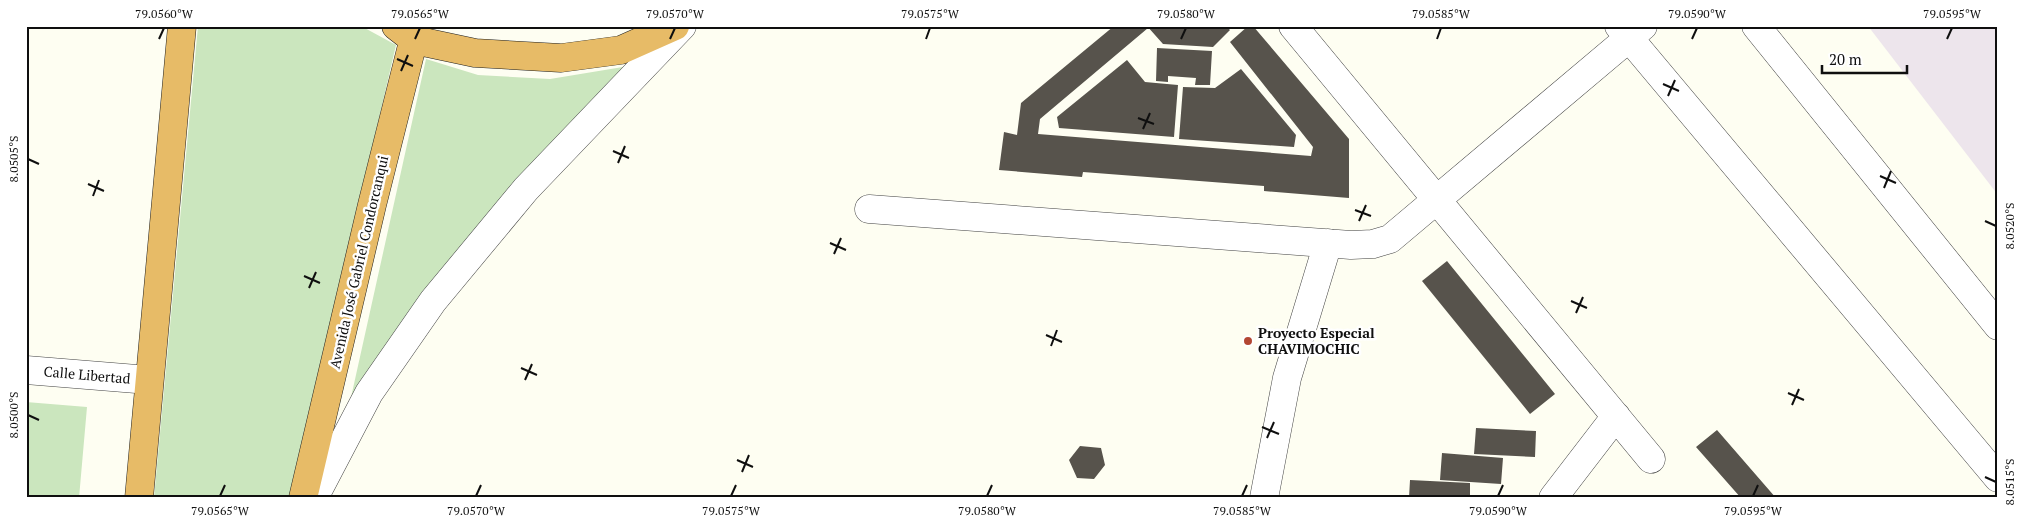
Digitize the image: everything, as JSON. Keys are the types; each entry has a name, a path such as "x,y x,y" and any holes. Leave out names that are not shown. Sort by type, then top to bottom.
{"highway":[{"path":"139,498 182,26"},
{"path":"409,31 475,53 561,58 622,50 674,26"},
{"name":"Avenida José Gabriel Condorcanqui","path":"303,498 372,205 409,31"}],"street":[{"path":"314,498 369,393 433,301 526,190 682,26"},
{"path":"1293,26 1651,459"},
{"path":"1756,26 1998,326"},
{"path":"869,209 1328,244 1374,244 1390,239 1630,30 1998,478"},
{"path":"1264,498 1286,378 1328,244"},
{"name":"Calle Libertad","path":"26,370 149,380"},
{"path":"1553,498 1616,416"}],"shaded area":[{"path":"1868,26 1998,26 1998,195"}],"green space":[{"path":"198,26 361,26 396,45 291,498 154,498"},
{"path":"426,59 478,75 550,79 629,66 348,411"},
{"path":"26,402 87,407 79,498 26,498"}],"building":[{"path":"1114,26 1146,26 1148,28 1040,119 1038,134 1311,156 1313,147 1230,42 1248,26 1253,26 1349,139 1349,198 1264,191 1264,186 1083,172 1082,177 999,170 1004,132 1017,135 1021,103"},
{"path":"1147,26 1226,26 1230,30 1213,47 1163,44"},
{"path":"1157,48 1212,51 1210,85 1195,85 1196,78 1168,76 1168,82 1156,81"},
{"path":"1127,60 1145,82 1178,85 1174,137 1059,128 1057,117"},
{"path":"1241,69 1296,135 1294,147 1179,139 1183,87 1215,88"},
{"path":"1447,261 1555,394 1530,414 1422,281"},
{"path":"1476,428 1536,431 1535,457 1474,454"},
{"path":"1717,430 1776,498 1741,498 1696,447"},
{"path":"1080,446 1101,448 1105,465 1094,479 1077,478 1069,460"},
{"path":"1442,453 1503,458 1501,484 1440,480"},
{"path":"1410,480 1470,483 1470,498 1409,498"}],"place":[{"name":"Proyecto Especial CHAVIMOCHIC","path":"1248,341"}]}
